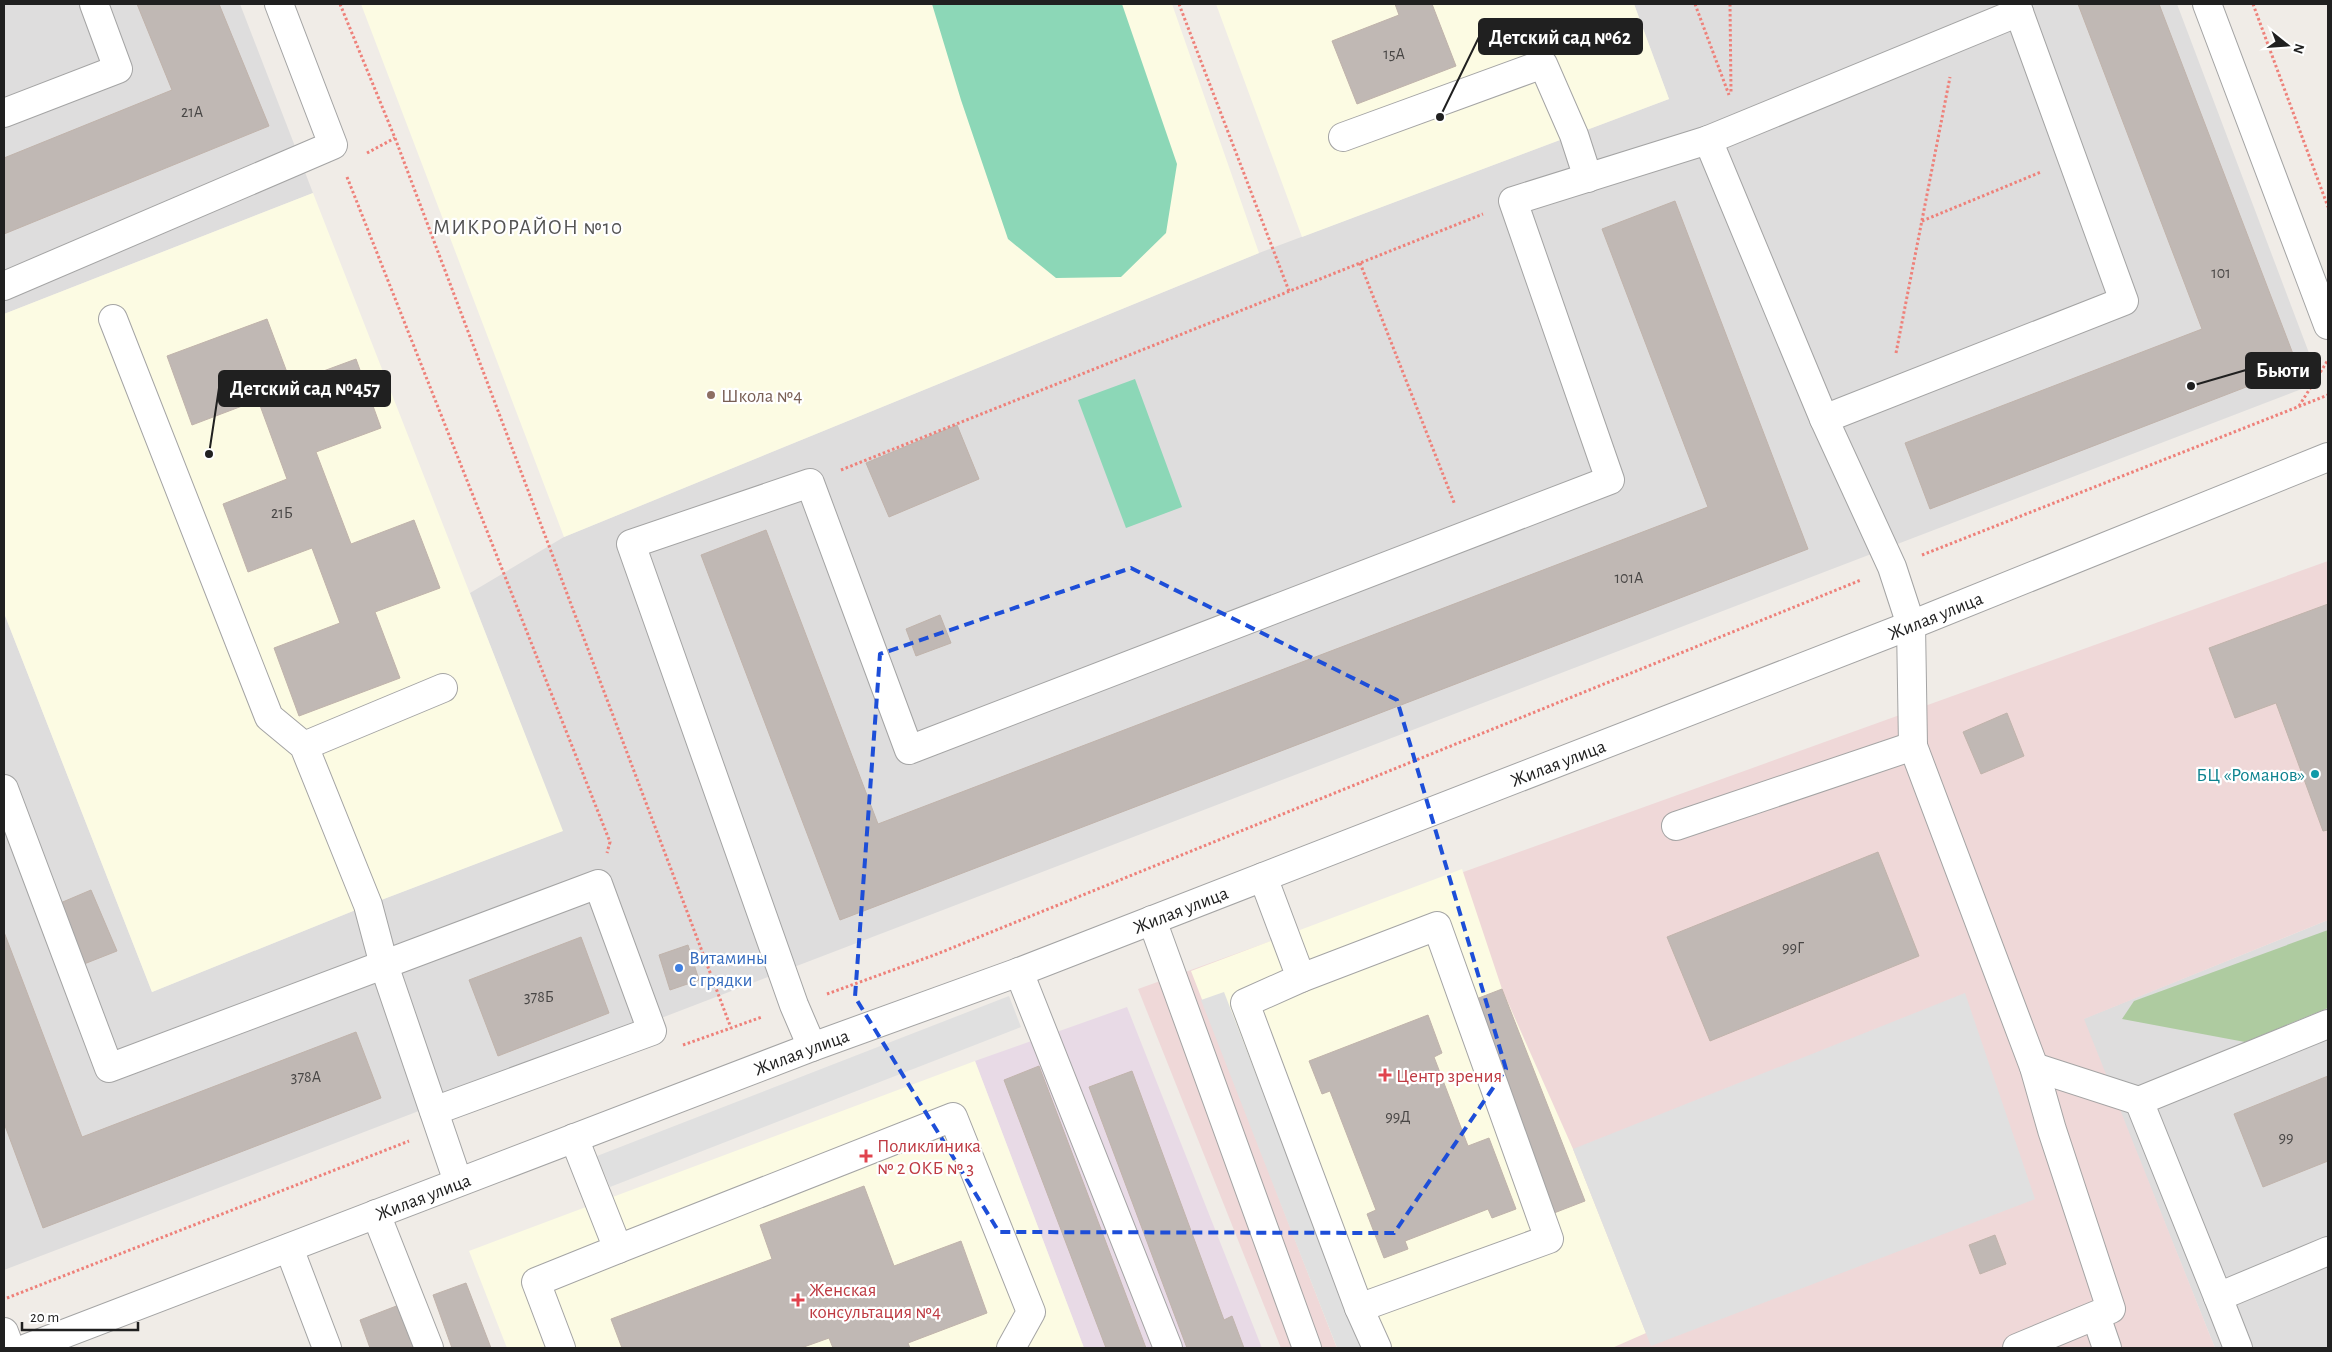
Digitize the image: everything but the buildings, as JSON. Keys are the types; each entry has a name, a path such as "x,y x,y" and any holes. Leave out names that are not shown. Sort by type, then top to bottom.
{"street":[{"path":"4,113 118,69 94,4"},
{"path":"4,286 333,145 279,4"},
{"path":"2207,4 2328,325"},
{"path":"812,1047 794,1006 631,544 810,483 909,750 1467,536 1610,480 1514,201 1708,140 1957,37 2018,8 2124,301 1824,419"},
{"path":"1343,138 1543,64 1574,135 1588,178"},
{"path":"1708,140 1824,419 1892,567 1911,625 1913,746 2034,1067 2052,1130 2111,1309 2016,1348"},
{"path":"113,319 269,717 304,746 368,905 384,964 458,1182"},
{"name":"Жилая улица","path":"27,1348 812,1047 1019,972 1911,625 2328,457"},
{"path":"304,746 443,688"},
{"path":"1676,826 1913,746"},
{"path":"4,789 109,1068 598,884 652,1031 437,1120"},
{"path":"1263,877 1301,978"},
{"path":"1152,920 1306,1348"},
{"path":"1359,1308 1549,1239 1437,926 1301,978 1245,1003 1359,1308 1377,1348"},
{"path":"1019,972 1168,1348"},
{"path":"2034,1067 2139,1101 2328,1024"},
{"path":"2139,1101 2238,1348"},
{"path":"561,1348 536,1282 953,1117 1031,1312 1011,1348"},
{"path":"574,1138 618,1249"},
{"path":"376,1214 429,1348"},
{"path":"289,1248 327,1348"},
{"path":"2218,1297 2328,1251"},
{"path":"2096,1316 2107,1348"},
{"path":"4,1332 10,1348"}],"path":[{"path":"340,4 395,138 731,1028"},
{"path":"1179,4 1289,291"},
{"path":"1695,4 1731,100 1730,4"},
{"path":"2252,4 2328,207"},
{"path":"1888,394 1957,37"},
{"path":"360,156 395,138"},
{"path":"1922,221 2072,159"},
{"path":"347,175 610,842 598,884"},
{"path":"810,483 1514,201"},
{"path":"1360,263 1467,536"},
{"path":"2299,406 2328,360"},
{"path":"678,1047 937,954 1892,567 2328,395"},
{"path":"4,1299 437,1120"}],"highlighted area":[{"path":"1131,568 1397,700 1506,1069 1394,1233 999,1232 855,997 880,654"}],"shaded area":[{"path":"4,4 240,4 313,193 4,314"},
{"name":"Школа №4","path":"361,4 1172,4 1259,253 564,537"},
{"path":"1216,4 1634,4 1669,99 1302,237"},
{"path":"1634,4 2177,4 2320,382 4,1270 4,613 152,992 368,905 562,831 470,593 564,537 1259,253 1669,99"},
{"path":"313,193 563,831 368,905 152,992 4,613 4,314"},
{"path":"2328,561 2328,920 2084,1019 2215,1348 1281,1348 1138,989"},
{"name":"Центр зрения","path":"1462,869 1502,989 1573,1149 1646,1333 1612,1348 1337,1348 1191,971"},
{"path":"2328,920 2328,1348 2215,1348 2083,1019"},
{"path":"1224,992 1362,1348 1337,1348 1201,1000"},
{"path":"1965,993 2035,1199 1651,1346 1573,1149"},
{"path":"1009,996 1021,1027 610,1187 597,1156"},
{"path":"1127,1007 1262,1348 1084,1348 975,1061"},
{"name":"Поликлиника № 2 ОКБ № 3","path":"975,1061 1084,1348 507,1348 469,1251"}],"green space":[{"path":"932,4 1122,4 1177,164 1166,233 1121,277 1056,278 1008,239 961,100"},
{"path":"1135,379 1182,507 1126,528 1078,400"},
{"path":"2328,930 2328,1008 2245,1042 2122,1019 2134,1001"}],"place":[{"name":"Детский сад №62","path":"1440,117"},
{"name":"Бьюти","path":"2191,386"},
{"name":"Школа №4","path":"711,395"},
{"name":"Детский сад №457","path":"209,454"},
{"name":"БЦ «Романов»","path":"2315,774"},
{"name":"Витамины с грядки","path":"679,968"},
{"name":"Центр зрения","path":"1385,1075"},
{"name":"Поликлиника № 2 ОКБ № 3","path":"866,1156"},
{"name":"Женская консультация №4","path":"798,1300"}],"district":[{"name":"МИКРОРАЙОН №10","path":"528,227"}]}
